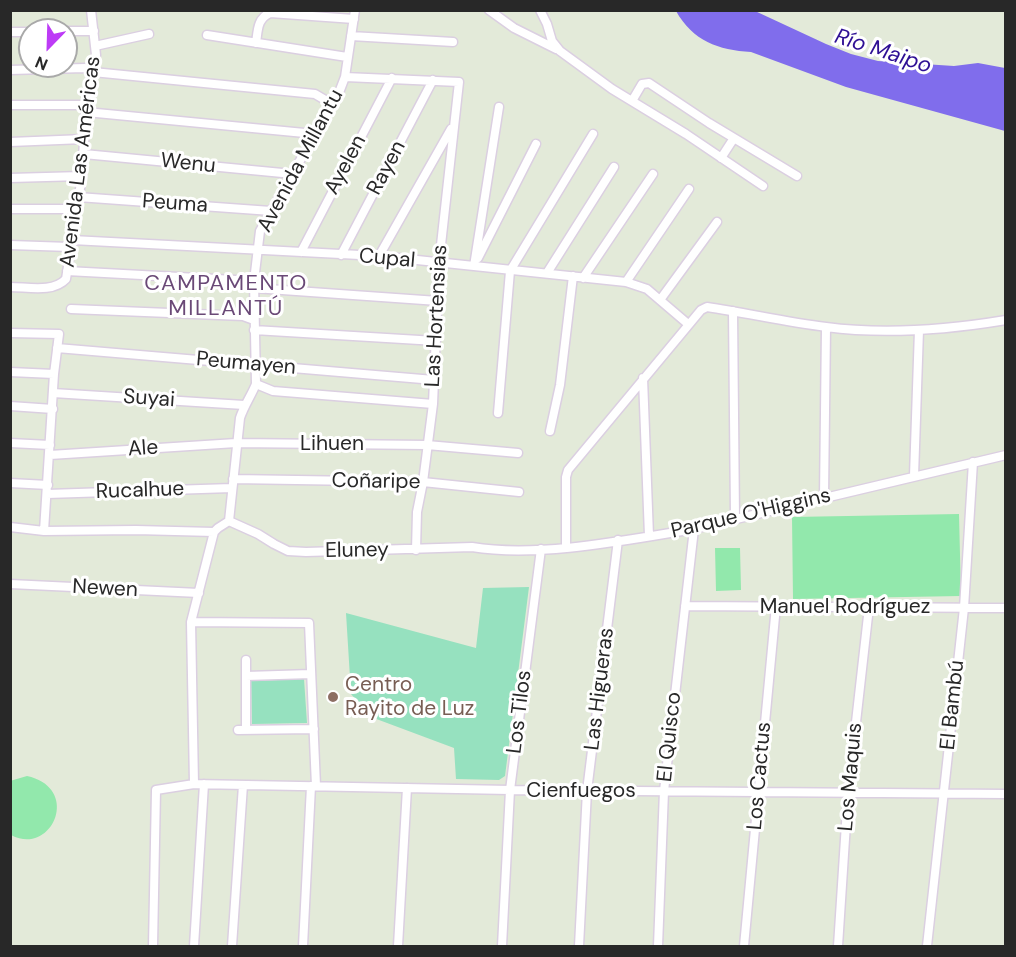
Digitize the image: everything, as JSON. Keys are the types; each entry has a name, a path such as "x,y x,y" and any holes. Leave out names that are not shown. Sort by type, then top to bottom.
{"street":[{"name":"Avenida Las Américas","path":"66,275 82,176 86,109 93,72 95,46 91,10"},
{"path":"489,10 514,28 560,51 632,101 764,186"},
{"path":"540,10 552,41 560,51"},
{"path":"256,43 259,22 270,13 355,15"},
{"name":"Avenida Millantu","path":"229,521 236,443 244,405 252,395 256,384 254,285 260,231 333,104 345,77 355,15"},
{"path":"78,31 94,31"},
{"path":"95,46 149,34"},
{"path":"207,35 347,57"},
{"path":"351,36 453,42"},
{"path":"10,70 85,68 93,72 315,94 333,104"},
{"path":"345,77 433,80"},
{"name":"Ayelen","path":"301,252 392,78"},
{"name":"Las Hortensias","path":"416,550 417,513 433,404 439,263 459,82 433,80"},
{"name":"Rayen","path":"341,255 433,80"},
{"path":"632,101 642,84 649,82 797,176"},
{"path":"10,105 86,109 315,134"},
{"path":"474,266 499,107"},
{"path":"379,256 454,125"},
{"path":"498,413 510,271 593,134"},
{"path":"721,158 734,138"},
{"path":"10,142 84,139"},
{"path":"474,266 536,144"},
{"name":"Wenu","path":"84,154 293,174"},
{"path":"548,273 614,166"},
{"path":"583,278 653,174"},
{"path":"10,178 82,176"},
{"path":"626,282 688,189"},
{"name":"Peuma","path":"78,197 271,211"},
{"path":"10,209 76,209"},
{"path":"660,300 717,222"},
{"name":"Cupal","path":"10,245 71,243 379,256 626,282 647,289 688,324"},
{"path":"10,287 52,287 61,284 66,275 254,285 438,301"},
{"path":"550,431 560,385 573,276"},
{"path":"566,547 567,472 701,310 707,307 826,327 867,330 949,328 1005,320"},
{"path":"71,309 243,316 254,320"},
{"path":"733,311 735,518"},
{"path":"824,497 826,327"},
{"path":"254,330 436,342"},
{"path":"914,476 919,330"},
{"path":"10,333 59,334 54,374 44,531"},
{"name":"Peumayen","path":"57,348 434,380"},
{"path":"10,372 54,374"},
{"path":"643,378 649,536"},
{"path":"256,384 273,392 433,404"},
{"name":"Suyai","path":"53,393 244,405"},
{"path":"10,406 53,409"},
{"name":"Ale","path":"10,443 50,450 236,443"},
{"name":"Lihuen","path":"236,443 427,445 518,453"},
{"path":"1005,447 1005,455"},
{"name":"Parque O'Higgins","path":"492,550 566,547 693,529 1005,455"},
{"name":"El Bambú","path":"927,946 964,608 973,462"},
{"name":"Coñaripe","path":"233,483 423,482 519,492"},
{"name":"Rucalhue","path":"10,483 48,490 233,483"},
{"path":"194,784 191,622 214,532 229,521"},
{"name":"Eluney","path":"229,521 288,551 472,548 492,550"},
{"path":"10,527 44,531 214,532"},
{"name":"El Quisco","path":"658,946 664,791 693,529"},
{"name":"Las Higueras","path":"579,946 587,791 618,540"},
{"name":"Los Tilos","path":"502,946 510,790 541,549"},
{"name":"Newen","path":"10,584 199,593"},
{"name":"Manuel Rodríguez","path":"685,606 1005,608"},
{"name":"Los Cactus","path":"744,946 776,606"},
{"name":"Los Maquis","path":"838,946 848,793 869,607"},
{"path":"191,622 309,623 314,786 303,946"},
{"path":"246,660 242,730 314,729"},
{"path":"246,676 311,674"},
{"path":"194,946 204,784"},
{"name":"Cienfuegos","path":"153,946 156,790 204,784 587,791 1005,794"},
{"path":"232,946 243,785"},
{"path":"398,946 406,788"}],"green space":[{"path":"959,514 961,596 793,599 792,517"},
{"path":"715,548 740,548 741,590 716,591"},
{"path":"529,587 505,776 499,780 456,779 454,748 371,717 351,694 346,613 476,648 483,588"},
{"path":"304,679 307,723 252,724 251,681"},
{"path":"27,776 44,783 53,793 57,806 55,818 49,829 39,837 26,839 11,835 10,781"}],"shaded area":[{"path":"676,11 755,11 826,44 878,61 954,66 978,63 1005,68 1005,131 846,87 751,52 717,46 698,37"}],"place":[{"name":"Centro Rayito de Luz","path":"333,697"}],"district":[{"name":"CAMPAMENTO MILLANTÚ","path":"226,296"}],"water label":[{"name":"Río Maipo","path":"883,52"}]}
